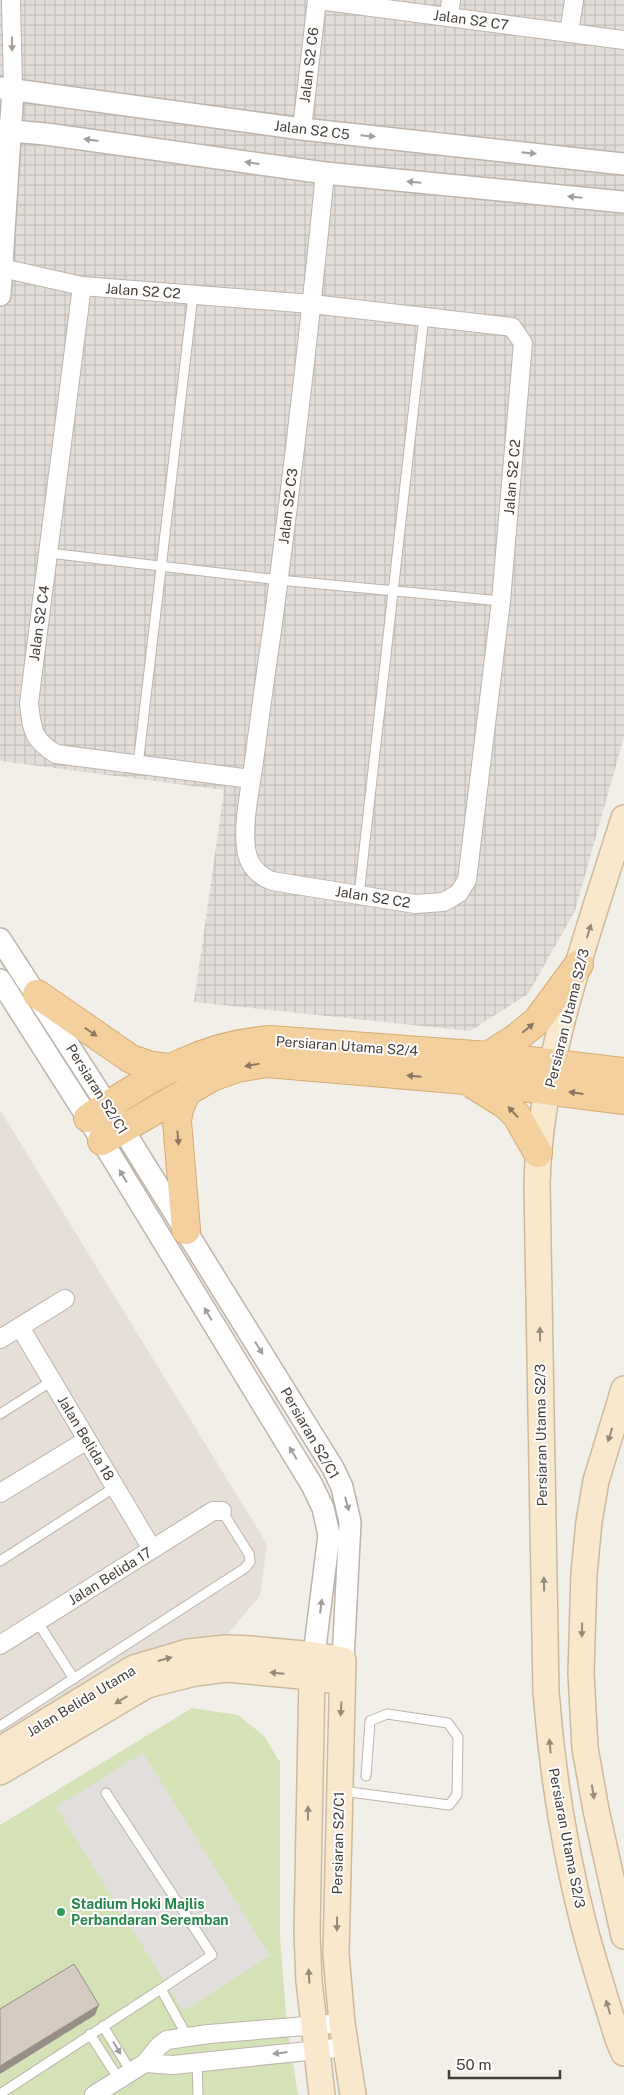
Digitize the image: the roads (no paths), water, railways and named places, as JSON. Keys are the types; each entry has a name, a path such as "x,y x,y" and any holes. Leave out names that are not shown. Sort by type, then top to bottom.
{"main road":[{"name":"Persiaran Utama S2/3","path":"624,818 579,964 553,1062 538,1153 546,1692 550,1752 561,1817 583,1922 618,2039 624,2053"},
{"path":"488,1056 516,1038 537,1021 579,964"},
{"path":"37,994 131,1059 148,1065 169,1068"},
{"name":"Persiaran Utama S2/4","path":"98,1112 169,1068 205,1052 244,1042 270,1040 488,1056 553,1062 624,1072"},
{"name":"Persiaran Utama S2/4","path":"112,1134 212,1077 237,1068 267,1063 466,1080 624,1100"},
{"path":"466,1080 512,1110 522,1123 538,1153"},
{"path":"186,1230 177,1121 179,1109 187,1091"},
{"path":"624,1389 596,1481 588,1522 584,1574 581,1673 585,1748 596,1810 624,1936"},
{"name":"Jalan Belida Utama","path":"0,1750 134,1668 188,1652 227,1648 343,1671"},
{"path":"313,1666 307,1933 313,2024 322,2095"},
{"name":"Jalan Belida Utama","path":"0,1772 147,1685 195,1673 226,1669 313,1666"},
{"name":"Persiaran S2/C1","path":"343,1671 336,1954 342,2023 353,2095"}],"street":[{"path":"0,295 6,89 11,0"},
{"name":"Jalan S2 C7","path":"317,0 450,9 569,33 624,40"},
{"name":"Jalan S2 C6","path":"302,129 317,0"},
{"path":"569,33 574,0"},
{"name":"Jalan S2 C5","path":"6,89 302,129 624,164"},
{"path":"5,130 325,173 624,202"},
{"name":"Jalan S2 C3","path":"245,837 312,304 325,173"},
{"name":"Jalan S2 C2","path":"2,268 82,286 312,304 512,327 523,343 501,601 468,880 459,893 444,902 415,904 272,881 259,876 250,864 245,837"},
{"name":"Jalan S2 C4","path":"82,286 29,703 32,730 42,745 56,754 252,779"},
{"name":"Persiaran S2/C1","path":"0,939 37,994 98,1112"},
{"name":"Persiaran S2/C1","path":"0,980 98,1112 112,1134 312,1485 323,1508 329,1534 313,1666"},
{"name":"Persiaran S2/C1","path":"112,1134 186,1230 313,1434 342,1487 350,1522 351,1536 343,1671"},
{"path":"0,1339 65,1299"},
{"name":"Jalan Belida 18","path":"20,1327 152,1549"},
{"path":"0,1493 87,1440"},
{"name":"Jalan Belida 17","path":"0,1645 213,1511 222,1510"},
{"path":"94,2095 131,2070 167,2040 187,2036 342,2023"},
{"path":"205,2062 210,2034"},
{"path":"131,2070 346,2047"}],"lane":[{"path":"138,765 193,295"},
{"path":"359,895 395,590 424,316"},
{"path":"49,553 278,580 501,601"},
{"path":"0,1414 52,1381"},
{"path":"0,1561 116,1487"},
{"path":"0,1726 246,1568 250,1562 249,1554 222,1510"},
{"path":"38,1622 74,1679"},
{"path":"339,1791 449,1804 457,1795 458,1737 448,1722 388,1714 370,1721 366,1776"},
{"path":"0,2094 212,1955 106,1793"},
{"path":"161,1989 187,2036"},
{"path":"103,2026 131,2070"},
{"path":"90,2034 131,2070"},
{"path":"198,2095 205,2062"}],"place":[{"name":"Stadium Hoki Majlis Perbandaran Seremban","path":"61,1912"}]}
